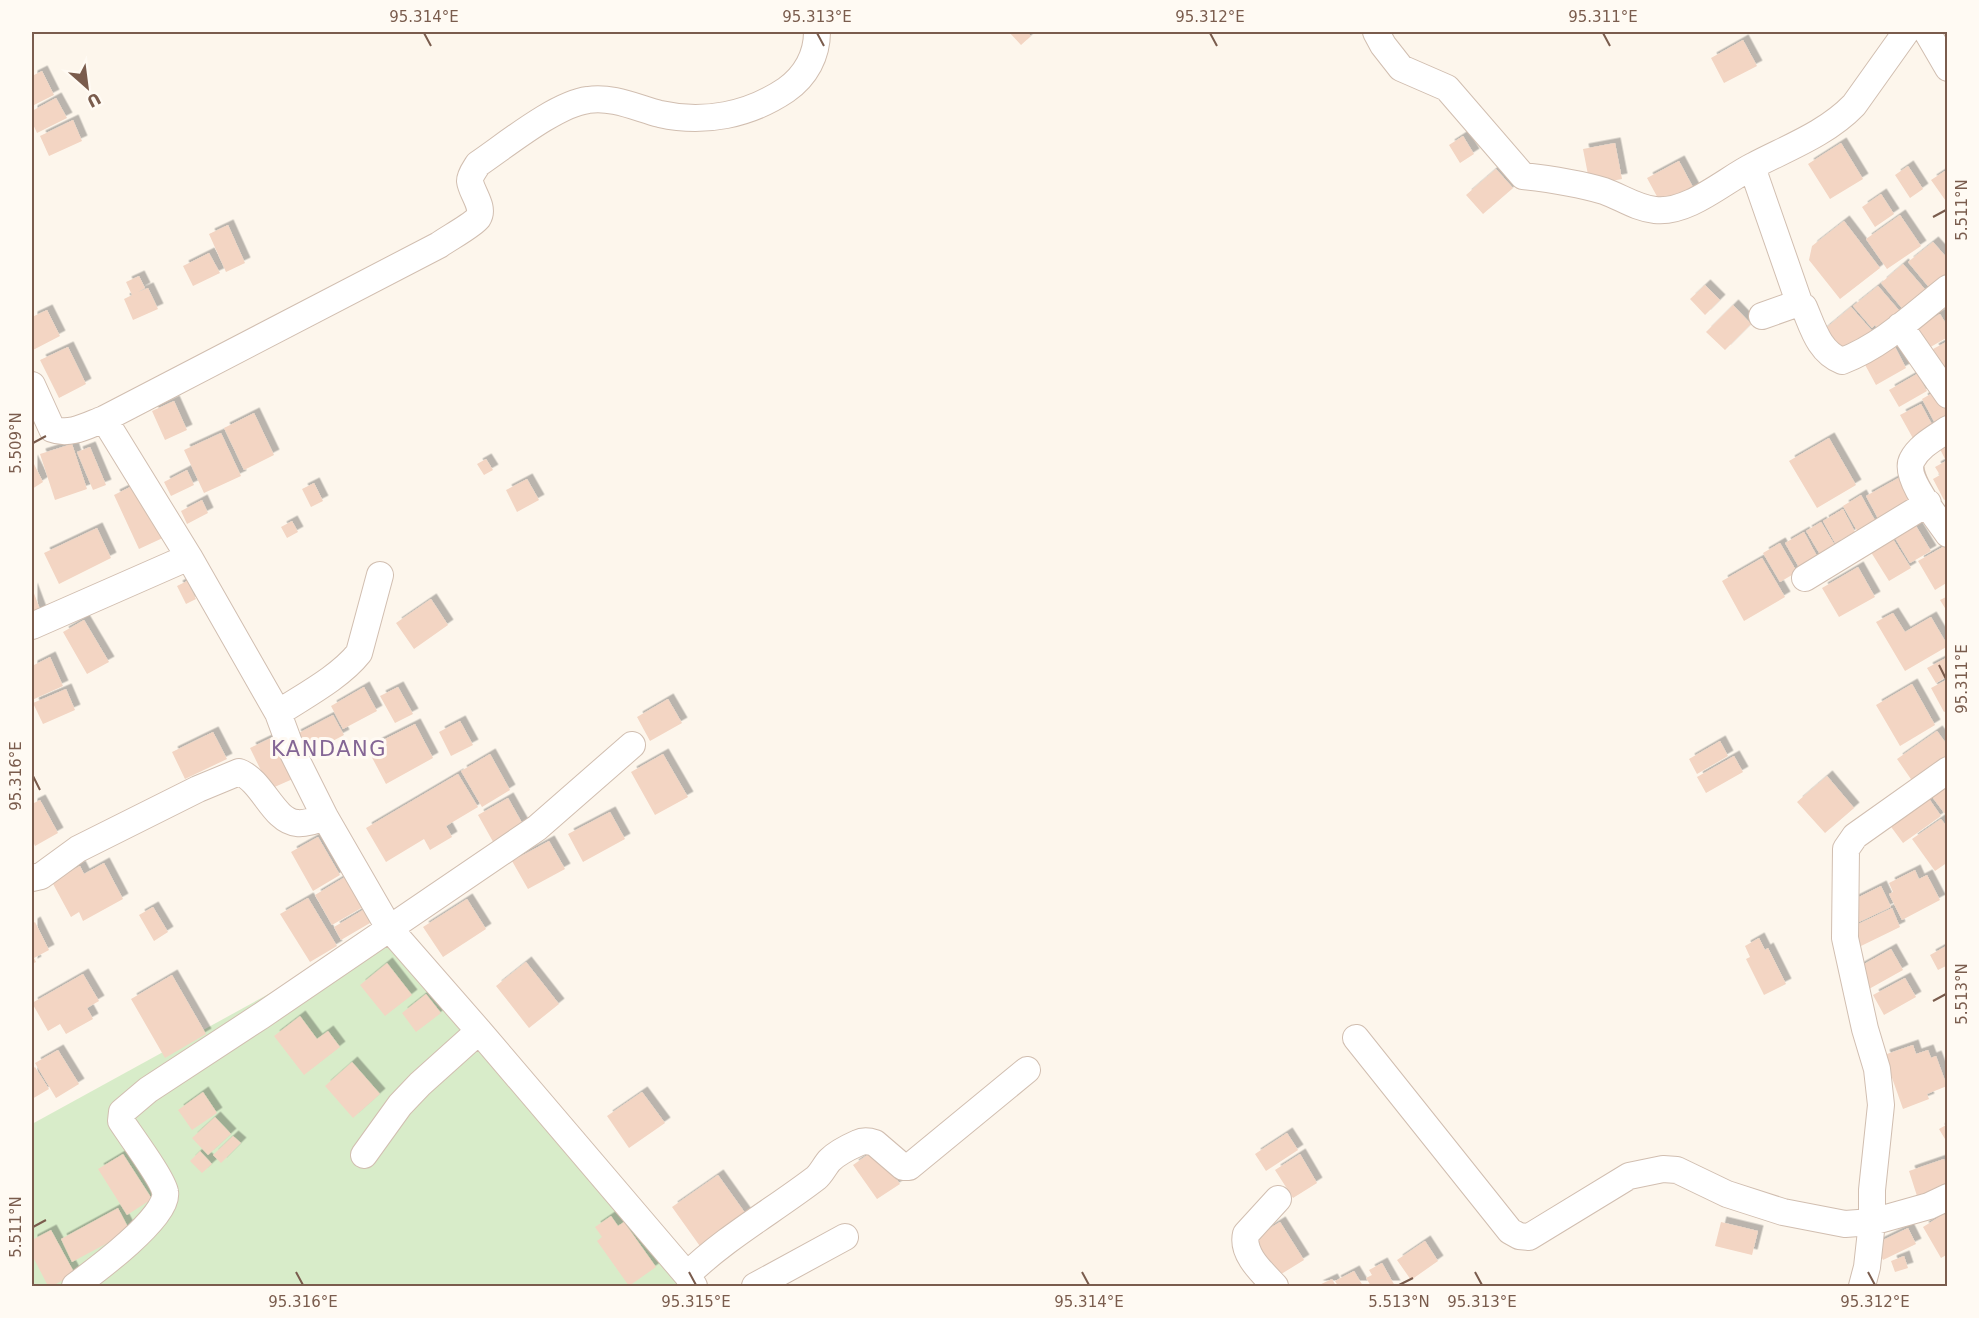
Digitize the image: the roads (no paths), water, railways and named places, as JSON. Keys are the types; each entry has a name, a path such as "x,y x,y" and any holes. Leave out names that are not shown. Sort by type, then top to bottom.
{"street":[{"path":"32,385 52,429 61,433 69,432 104,418 439,245 478,217 480,210 470,182 472,173 478,164 560,109 575,102 591,99 618,102 679,117 723,116 750,109 773,99 792,86 802,75 810,64 817,44 817,32"},
{"path":"1376,32 1401,68 1447,88 1523,176 1554,179 1603,191 1635,205 1656,211 1698,200 1752,166 1791,149 1844,115 1854,105 1906,32"},
{"path":"1927,32 1947,68"},
{"path":"1752,166 1800,305 1804,307 1820,344 1834,358 1842,361 1857,356 1900,326 1947,288"},
{"path":"1762,316 1793,305 1800,305"},
{"path":"1900,326 1947,395"},
{"path":"104,418 189,557 278,713 288,742 325,818 389,928 691,1281 705,1258 731,1237 819,1176 836,1155 859,1142 871,1141 903,1167 909,1167 1026,1070"},
{"path":"1947,429 1923,447 1912,460 1911,474 1947,534"},
{"path":"1805,578 1928,503"},
{"path":"32,626 189,557"},
{"path":"278,713 351,663 365,635 380,575"},
{"path":"75,1287 125,1247 161,1209 165,1200 163,1186 122,1121 122,1112 148,1090 537,828 632,745"},
{"path":"1862,1287 1867,1267 1872,1222 1872,1190 1881,1105 1877,1069 1865,1029 1845,938 1846,849 1855,836 1947,770"},
{"path":"32,878 41,876 78,849 198,789 238,772 253,781 284,818 301,824 325,818"},
{"path":"364,1155 400,1105 479,1031"},
{"path":"1356,1038 1510,1231 1519,1236 1529,1238 1629,1176 1663,1169 1677,1170 1727,1194 1783,1212 1845,1224 1872,1222 1929,1206 1947,1197"},
{"path":"1275,1287 1246,1248 1245,1240 1246,1234 1278,1199"},
{"path":"755,1287 845,1237"}],"district":[{"name":"KANDANG","path":"329,749"}]}
